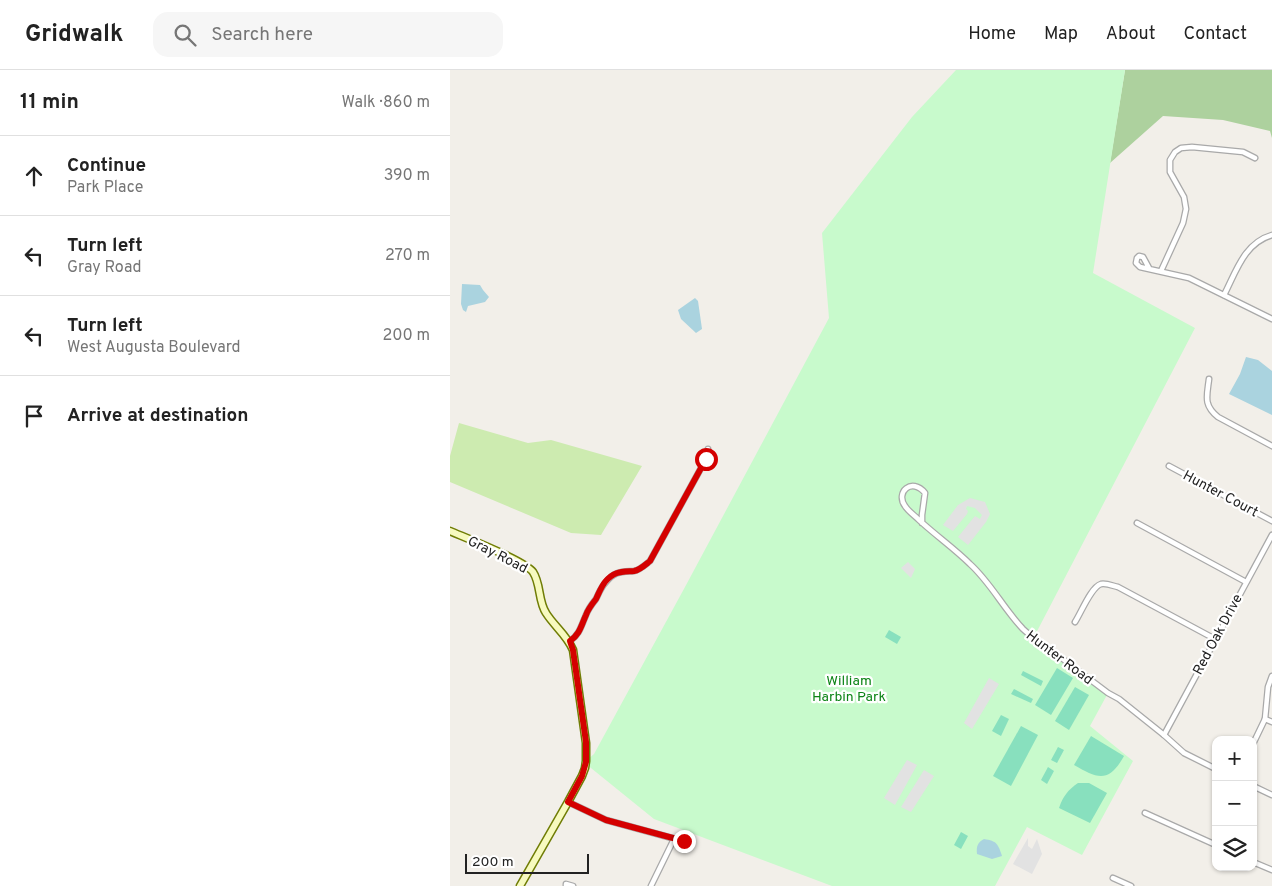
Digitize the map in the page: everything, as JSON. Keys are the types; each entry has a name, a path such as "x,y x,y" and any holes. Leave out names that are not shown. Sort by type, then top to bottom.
{"street":[{"path":"1161,271 1183,223 1186,209 1184,197 1170,172 1170,160 1175,152 1181,148 1192,147 1243,152 1255,158"},
{"path":"1224,296 1247,251 1264,237 1272,235"},
{"path":"1149,268 1189,278 1272,319"},
{"path":"1209,379 1207,398 1211,411 1218,417 1272,446"},
{"path":"570,641 577,635 589,608 608,579 621,571 640,569 650,561 706,459 708,448"},
{"name":"Hunter Court","path":"1169,466 1272,521"},
{"name":"Hunter Road","path":"922,523 925,493 921,488 912,486 903,492 902,500 905,506 922,523 985,578 1024,630 1108,693 1119,699 1184,752 1212,767"},
{"path":"1137,523 1246,582"},
{"name":"Gray Road","path":"450,531 514,560 533,572 546,613 570,641 573,650 586,742 586,762 582,776 520,886"},
{"name":"Red Oak Drive","path":"1164,735 1272,535"},
{"path":"1075,622 1095,588 1101,584 1108,584 1215,639"},
{"path":"1257,736 1265,719 1268,687 1272,676"},
{"path":"1265,719 1272,722"},
{"path":"1257,788 1272,795"},
{"path":"568,802 606,820 684,841"},
{"path":"1145,813 1212,843"},
{"path":"651,886 674,839"},
{"path":"1257,864 1272,870"},
{"path":"1113,878 1131,886"},
{"path":"566,886 566,884 573,886"}],"green space":[{"name":"William Harbin Park","path":"956,70 1125,70 1093,273 1195,328 1034,637 1108,693 1090,726 1133,761 1082,855 1027,827 995,886 832,886 654,819 586,764 586,761 594,754 829,318 822,233 912,117"},
{"path":"1125,70 1272,70 1272,138 1270,131 1223,120 1163,116 1110,163"},
{"path":"459,423 528,443 551,440 642,466 601,535 571,533 450,482 450,456"},
{"path":"889,630 901,637 897,644 885,637"},
{"path":"1057,668 1073,678 1051,715 1035,705"},
{"path":"1023,671 1043,681 1041,686 1021,675"},
{"path":"1075,687 1089,695 1069,730 1055,721"},
{"path":"1014,689 1033,699 1031,703 1011,694"},
{"path":"1001,715 1009,719 1001,736 992,731"},
{"path":"1021,726 1038,735 1011,786 993,776"},
{"path":"1091,736 1124,756 1119,765 1108,774 1096,775 1074,765"},
{"path":"1058,747 1064,750 1057,763 1051,760"},
{"path":"1048,767 1054,771 1047,784 1041,780"},
{"path":"1078,783 1089,783 1107,793 1090,823 1059,808 1066,794"},
{"path":"961,832 968,836 961,849 954,845"}],"shaded area":[{"path":"970,498 985,502 990,514 968,545 958,537 975,516 980,519 982,515 975,508 967,506 967,514 953,531 943,525 958,505"},
{"path":"908,562 915,569 911,578 901,568"},
{"path":"989,678 999,684 972,729 964,723"},
{"path":"907,760 917,765 895,805 884,798"},
{"path":"924,770 934,776 911,812 901,807"},
{"path":"1028,838 1028,846 1032,849 1037,839 1042,854 1032,874 1013,864"}],"water":[{"path":"462,284 480,285 489,297 485,302 468,306 466,312 461,304"},
{"path":"695,298 698,301 702,329 696,333 681,319 678,310"},
{"path":"1246,357 1258,360 1272,371 1272,415 1229,394 1240,374"},
{"path":"984,839 996,844 1002,856 992,859 977,854 978,845"}],"route":[{"path":"684,841 606,820 568,802 582,776 586,762 586,742 573,650 570,641 577,635 589,608 608,579 621,571 640,569 650,561 706,459"}]}
